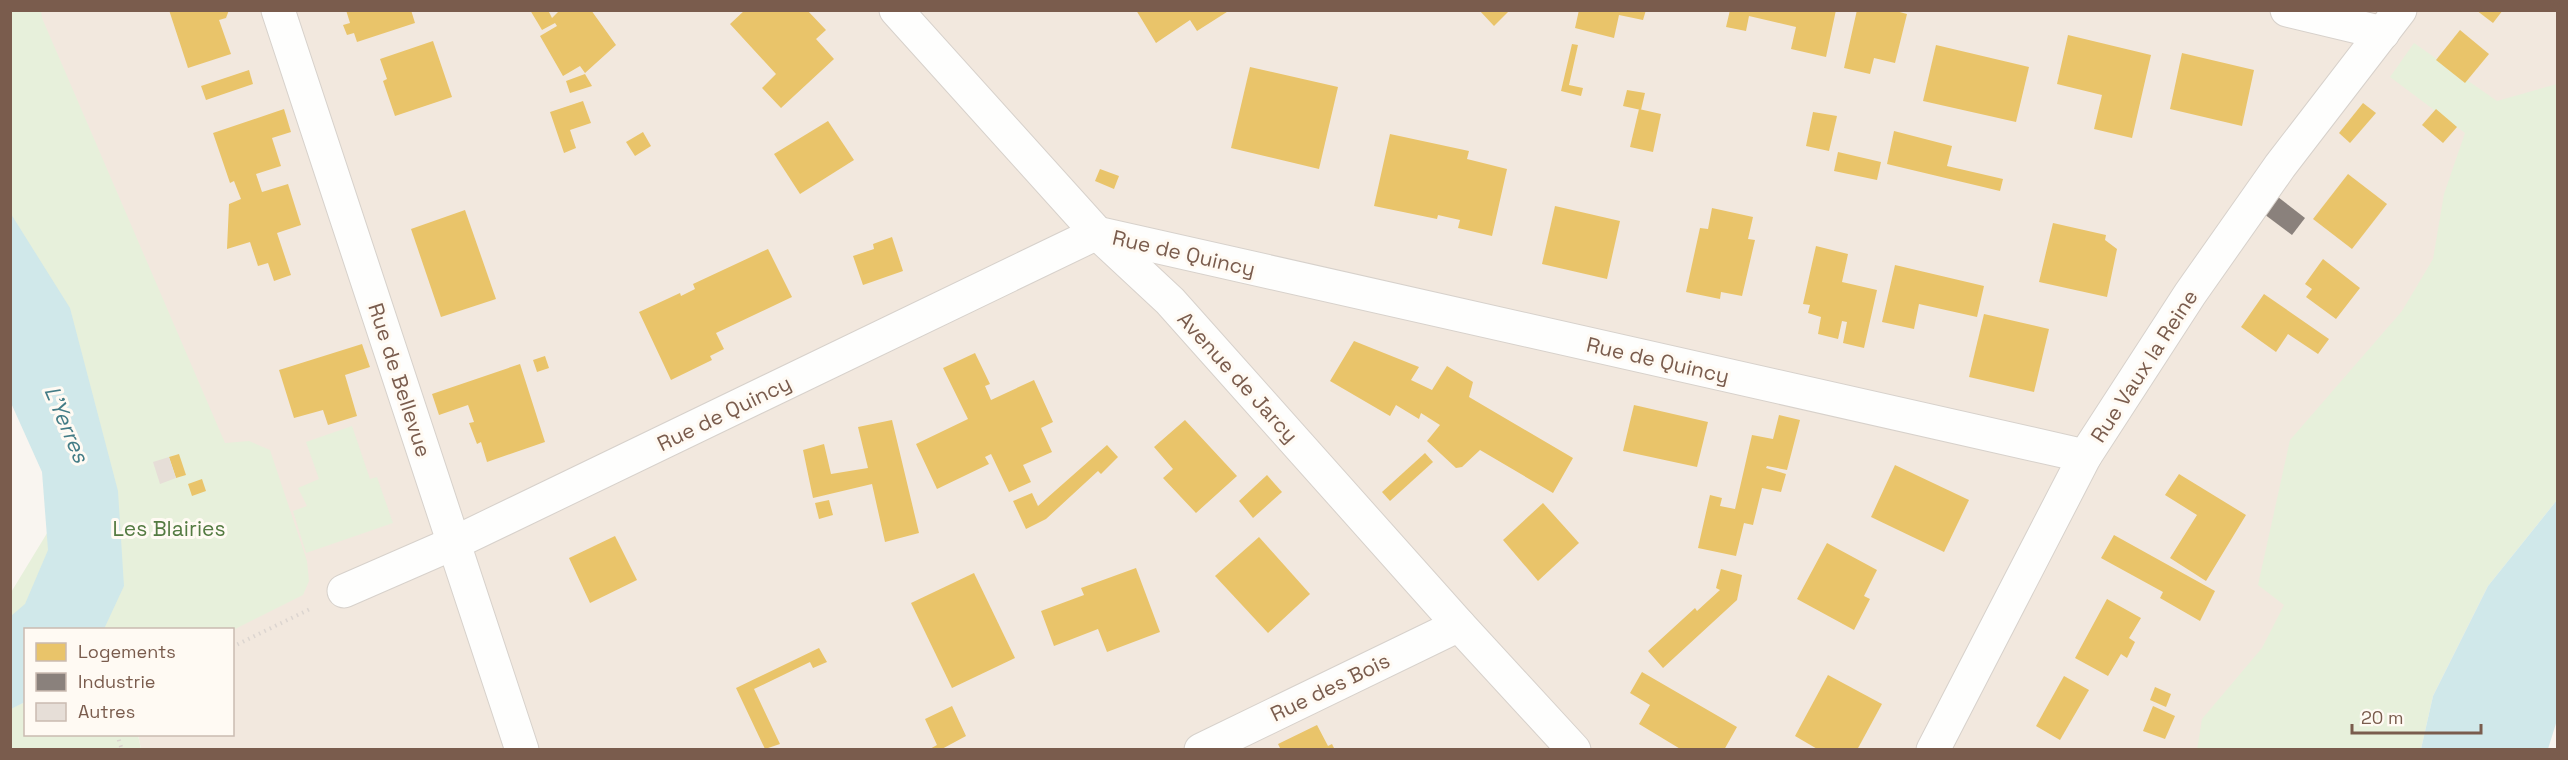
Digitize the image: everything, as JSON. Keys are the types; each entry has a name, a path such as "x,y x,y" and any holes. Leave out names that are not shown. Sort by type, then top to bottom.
{"street":[{"name":"Rue de Bellevue","path":"278,10 522,750"},
{"name":"Avenue de Jarcy","path":"896,10 1097,233 1170,301 1459,625 1574,750"},
{"path":"2286,10 2392,22"},
{"name":"Rue Vaux la Reine","path":"1933,750 2085,456 2190,294 2273,176 2392,22"},
{"name":"Rue de Quincy","path":"344,591 454,543 1097,233 2085,456"},
{"name":"Rue des Bois","path":"1202,750 1459,625"}],"path":[{"path":"234,646 344,591"}],"shaded area":[{"path":"10,11 2557,11 2557,169 2292,749 141,749 138,736 234,736 234,628 231,628"}],"green space":[{"name":"Les Blairies","path":"11,11 41,11 42,18 225,443 249,441 270,450 307,561 309,581 303,595 234,630 24,628 24,631 11,640 10,594 80,479 11,342"},
{"path":"2414,43 2497,101 2557,84 2557,500 2488,586 2433,696 2421,749 2197,750 2202,719 2262,648 2284,605 2258,585 2290,440 2402,311 2433,259 2444,194 2465,133 2390,77"},
{"path":"352,426 370,479 377,477 393,523 306,553 293,511 307,506 298,488 319,479 306,442"},
{"path":"24,702 24,736 138,736 141,749 11,749 10,709"}],"water":[{"name":"L'Yerres","path":"11,214 70,308 118,491 124,586 104,628 24,628 24,702 11,709 11,616 25,604 48,550 42,472 11,403"},
{"path":"2557,500 2558,717 2548,749 2421,749 2433,696 2488,586"}],"building: Logements":[{"path":"169,10 229,10 226,18 219,20 231,54 188,68"},
{"path":"346,10 411,10 415,23 357,42 354,33 347,35 343,25 350,23"},
{"path":"530,10 548,10 552,18 560,10 591,10 616,45 585,73 580,66 563,76 540,36 557,26 555,23 542,30"},
{"path":"745,10 807,10 826,30 816,39 834,59 781,108 762,88 776,74 730,24"},
{"path":"1136,10 1230,10 1197,31 1190,20 1156,43"},
{"path":"1479,10 1510,10 1494,26"},
{"path":"1579,10 1646,10 1643,20 1619,15 1614,38 1575,28"},
{"path":"1730,10 1836,10 1826,57 1791,49 1796,27 1749,16 1746,31 1726,27"},
{"path":"1857,10 1892,10 1907,14 1895,63 1874,58 1870,74 1844,68"},
{"path":"2476,10 2503,10 2493,23"},
{"path":"2460,30 2489,54 2465,83 2436,60"},
{"path":"2068,35 2151,55 2132,138 2094,129 2102,95 2057,84"},
{"path":"433,41 452,97 395,116 383,81 387,79 380,59"},
{"path":"1572,44 1578,45 1569,85 1583,88 1581,96 1561,91"},
{"path":"1936,45 2029,67 2016,122 1923,101"},
{"path":"2182,53 2254,70 2242,126 2170,109"},
{"path":"1250,67 1338,87 1319,169 1231,148"},
{"path":"249,70 253,84 206,100 201,86"},
{"path":"585,74 592,86 570,93 566,81"},
{"path":"1627,90 1645,93 1641,110 1623,106"},
{"path":"583,101 591,123 570,130 576,148 564,153 550,112"},
{"path":"2363,103 2376,113 2350,143 2339,133"},
{"path":"284,109 291,132 272,138 281,166 256,174 262,192 288,184 301,225 277,233 291,275 274,281 268,263 258,266 250,242 227,249 229,204 241,199 234,181 230,183 213,133"},
{"path":"1639,109 1661,114 1653,152 1630,147"},
{"path":"2436,109 2457,127 2443,143 2422,125"},
{"path":"1813,112 1837,116 1829,151 1806,146"},
{"path":"828,121 854,160 800,194 774,154"},
{"path":"1894,131 1952,146 1947,166 2003,179 2000,191 1887,164"},
{"path":"643,132 651,146 635,156 626,142"},
{"path":"1390,134 1469,151 1467,159 1507,169 1492,236 1458,228 1460,220 1438,215 1437,219 1374,206"},
{"path":"1838,152 1881,162 1877,180 1834,171"},
{"path":"1100,169 1119,176 1114,189 1095,181"},
{"path":"2348,174 2387,204 2352,249 2313,219"},
{"path":"1555,206 1620,221 1607,279 1542,264"},
{"path":"1712,208 1753,217 1748,239 1755,240 1742,296 1721,292 1720,299 1686,292 1700,228 1708,229"},
{"path":"465,210 496,299 441,317 411,229"},
{"path":"2053,223 2106,235 2105,240 2117,249 2107,297 2039,282"},
{"path":"892,237 903,271 863,285 853,256 874,249 873,244"},
{"path":"1816,246 1848,254 1842,282 1877,290 1864,348 1843,343 1847,322 1842,321 1838,339 1818,334 1821,317 1808,313 1810,305 1803,304"},
{"path":"768,249 792,297 716,333 724,349 710,356 712,360 671,380 639,312 680,293 681,296 695,289 693,284"},
{"path":"2323,259 2360,288 2336,319 2306,297 2312,289 2305,284"},
{"path":"1895,265 1984,286 1977,317 1919,304 1914,329 1882,322"},
{"path":"2264,294 2329,339 2318,354 2288,334 2276,352 2241,327"},
{"path":"1984,314 2049,329 2034,392 1969,377"},
{"path":"1354,341 1419,367 1411,380 1432,390 1447,366 1473,382 1469,397 1573,458 1553,493 1480,450 1462,467 1456,468 1427,441 1440,425 1421,413 1419,419 1396,405 1390,416 1330,381"},
{"path":"362,344 370,367 345,375 357,416 328,425 323,410 294,418 279,370"},
{"path":"975,353 990,384 985,386 991,400 1034,380 1053,422 1041,428 1052,452 1023,465 1031,482 1009,492 991,454 985,457 989,464 937,489 916,444 968,419 943,368"},
{"path":"545,356 549,368 537,372 533,360"},
{"path":"520,364 545,442 487,462 481,442 477,444 469,423 474,422 468,405 439,415 432,394"},
{"path":"1634,405 1708,422 1697,467 1623,451"},
{"path":"1779,415 1800,420 1787,470 1767,466 1766,468 1786,474 1781,492 1762,488 1753,525 1744,523 1736,556 1698,548 1710,495 1722,498 1720,506 1735,509 1752,435 1773,439"},
{"path":"892,420 919,533 885,542 872,484 813,498 803,450 824,444 831,474 868,468 858,427"},
{"path":"1185,420 1237,476 1196,513 1163,478 1173,469 1154,447"},
{"path":"1107,445 1118,457 1101,474 1098,471 1046,519 1026,529 1013,501 1032,493 1038,506"},
{"path":"1425,453 1433,462 1390,501 1382,492"},
{"path":"179,454 186,475 176,478 169,457"},
{"path":"1895,465 1969,500 1944,552 1871,517"},
{"path":"2179,474 2246,515 2206,581 2170,558 2197,515 2165,495"},
{"path":"1267,475 1282,492 1253,518 1239,501"},
{"path":"202,479 206,491 192,496 188,484"},
{"path":"829,500 833,515 819,519 815,503"},
{"path":"1543,503 1579,543 1538,581 1503,540"},
{"path":"2114,535 2215,591 2200,621 2160,598 2163,592 2101,558"},
{"path":"615,536 637,580 590,603 569,558"},
{"path":"1259,537 1310,594 1268,633 1215,576"},
{"path":"1827,543 1877,570 1864,596 1870,599 1854,630 1797,599"},
{"path":"1136,568 1160,632 1107,652 1098,629 1054,646 1041,611 1084,595 1081,588"},
{"path":"1721,569 1742,575 1737,600 1663,668 1648,651 1695,608 1697,611 1720,590 1716,588"},
{"path":"974,573 1015,658 952,688 911,603"},
{"path":"2107,599 2141,618 2129,638 2135,642 2127,658 2121,654 2108,676 2075,658"},
{"path":"819,648 827,662 813,668 810,662 754,689 780,744 765,749 736,688"},
{"path":"1642,672 1737,727 1724,750 1682,750 1639,724 1650,705 1630,693"},
{"path":"1828,675 1882,704 1857,750 1819,750 1795,736"},
{"path":"2064,676 2089,690 2060,740 2036,726"},
{"path":"2155,687 2171,694 2166,707 2150,700"},
{"path":"952,706 966,736 940,750 928,750 937,745 925,719"},
{"path":"2153,706 2175,716 2165,739 2143,731"},
{"path":"1317,725 1328,746 1332,744 1335,750 1281,750 1278,744"}],"building: Industrie":[{"path":"2278,197 2305,218 2292,235 2264,214"}],"building: Autres":[{"path":"169,457 176,478 160,484 153,462"}]}
